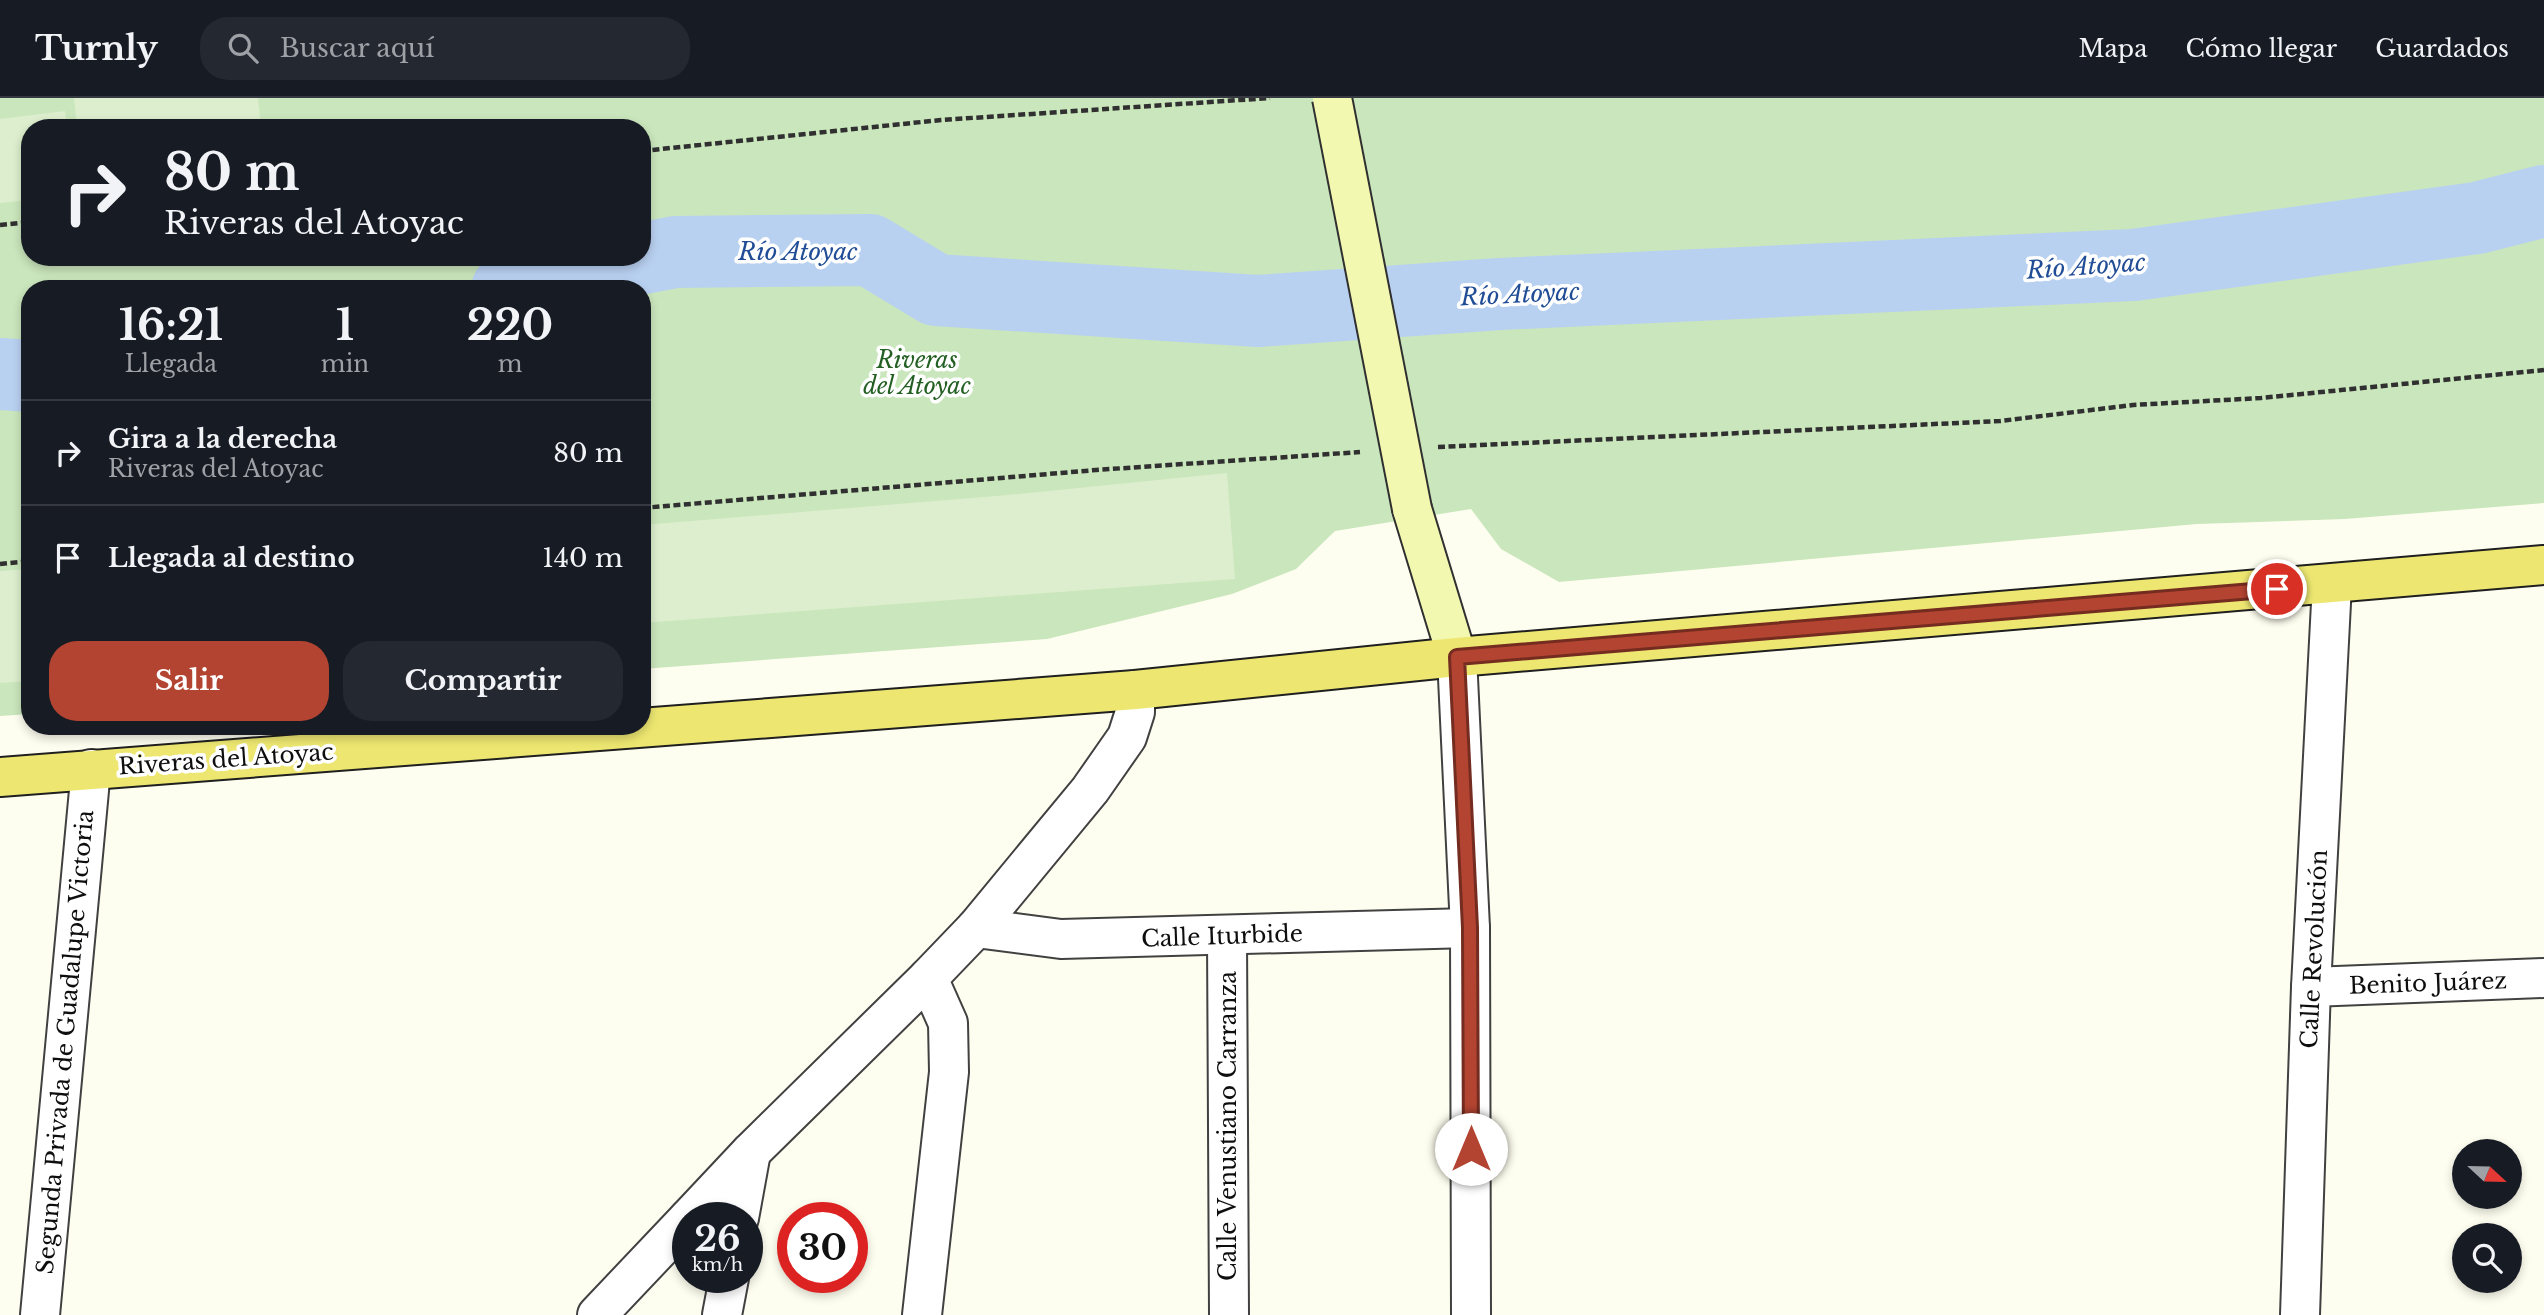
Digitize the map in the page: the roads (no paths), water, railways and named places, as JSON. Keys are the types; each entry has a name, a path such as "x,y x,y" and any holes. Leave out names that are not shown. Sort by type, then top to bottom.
{"main road":[{"path":"1332,98 1412,509 1457,657"},
{"name":"Riveras del Atoyac","path":"651,727 1135,690 1457,657 2544,565"},
{"name":"Riveras del Atoyac","path":"0,776 540,735"}],"street":[{"name":"Calle Revolución","path":"2300,1315 2311,987 2332,584"},
{"path":"1457,657 1470,928 1471,1315"},
{"path":"704,1202 976,928 1090,789 1127,737 1135,712 1135,690"},
{"name":"Segunda Privada de Guadalupe Victoria","path":"40,1315 91,769"},
{"name":"Calle Iturbide","path":"976,928 1061,939 1470,928"},
{"name":"Calle Venustiano Carranza","path":"1227,936 1229,1315"},
{"path":"922,1315 949,1072 948,1023 928,978"},
{"name":"Benito Juárez","path":"2311,987 2544,978"},
{"path":"742,1202 751,1152"},
{"path":"597,1315 672,1236"},
{"path":"722,1315 726,1293"}],"waterway":[{"name":"Río Atoyac","path":"651,257 675,252 870,250 936,290 1258,311 1500,294 2133,265 2477,218 2544,201"},
{"name":"Río Atoyac","path":"532,280 604,266"},
{"name":"Río Atoyac","path":"0,374 21,375"}]}
